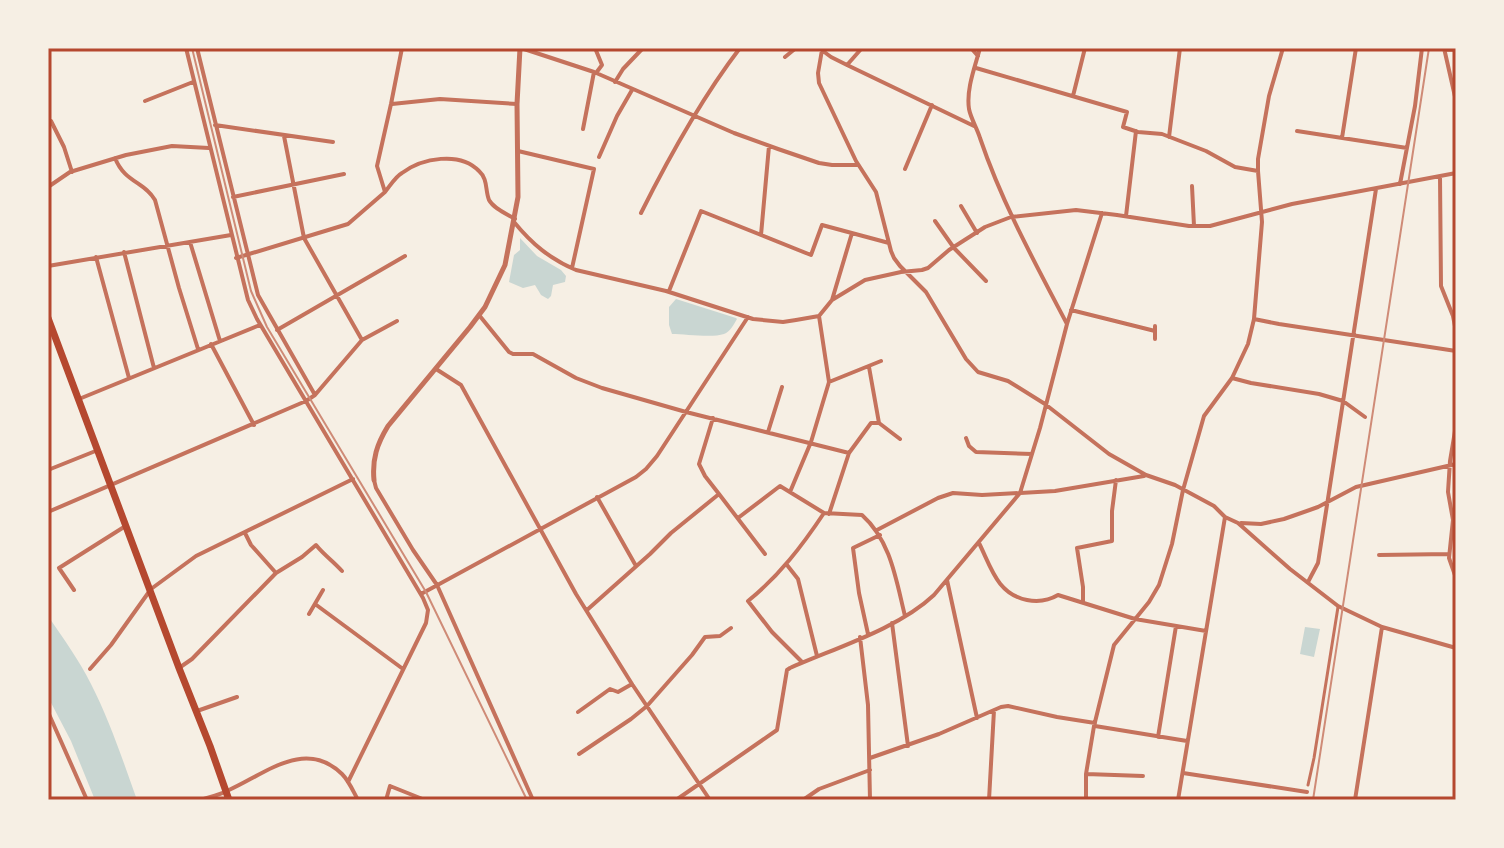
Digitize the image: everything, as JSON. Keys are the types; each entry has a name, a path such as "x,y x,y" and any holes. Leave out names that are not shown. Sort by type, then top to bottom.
{"highway":[{"path":"48,318 228,796"}],"street":[{"path":"186,48 248,300 427,606 428,616 348,782"},
{"path":"197,48 258,295 315,395"},
{"path":"385,192 377,166 402,48"},
{"path":"533,800 437,585 376,488 373,462 380,439 394,418 479,315 505,265 518,197 519,48 595,72 769,146 819,163 859,165"},
{"path":"583,129 595,72 602,65 595,48"},
{"path":"615,82 643,48"},
{"path":"641,213 694,114 740,48"},
{"path":"785,57 796,48"},
{"path":"847,65 862,48"},
{"path":"971,48 978,56"},
{"path":"980,48 969,92 969,109 974,126 1011,217 1067,324"},
{"path":"1073,96 1085,48"},
{"path":"1169,137 1180,48"},
{"path":"1086,800 1086,774 1094,724 1114,645 1159,585 1204,416 1232,378 1248,344 1254,319 1262,222 1258,171 1269,96 1283,48"},
{"path":"1342,138 1356,48"},
{"path":"1400,184 1424,48 1456,50"},
{"path":"974,126 847,65 821,49 819,83 859,165 876,192 894,258 926,292 966,359 978,372 1008,381 1045,404 1109,454 1214,506 1338,606 1355,616 1456,648"},
{"path":"1445,49 1456,101"},
{"path":"976,68 1127,112 1123,127 1169,137 1206,151 1235,167 1258,171"},
{"path":"145,101 193,82"},
{"path":"599,157 632,90"},
{"path":"391,104 440,99 517,104"},
{"path":"905,169 932,105"},
{"path":"51,121 72,172"},
{"path":"215,125 333,142"},
{"path":"1126,216 1136,131"},
{"path":"1297,131 1407,148"},
{"path":"284,136 304,238 362,340"},
{"path":"48,187 72,172 115,158 172,146 209,148"},
{"path":"761,235 769,146"},
{"path":"518,151 594,169 572,268"},
{"path":"115,158 125,175 153,195 198,349"},
{"path":"236,258 348,224 385,192 400,174 416,164 448,158 470,164 484,178 490,201 495,207 514,220 535,246 572,268 668,292 748,317 783,322 819,316 832,300 865,280 928,268 990,224 1011,217 1076,210 1210,226 1292,204 1456,173"},
{"path":"233,197 344,174"},
{"path":"1440,177 1441,286 1456,331"},
{"path":"1192,186 1194,226"},
{"path":"1308,582 1318,563 1376,189"},
{"path":"961,206 977,233"},
{"path":"668,292 701,211 811,255 822,225 889,243"},
{"path":"676,800 777,730 787,670 892,623 924,605 1020,493 1071,310 1102,213"},
{"path":"935,221 954,248 986,281"},
{"path":"832,300 852,233"},
{"path":"48,266 231,235"},
{"path":"190,242 220,341"},
{"path":"124,252 154,368"},
{"path":"277,330 405,256"},
{"path":"96,257 129,378"},
{"path":"1071,310 1155,328 1155,339"},
{"path":"479,315 509,352 533,354 576,378 602,388 849,453"},
{"path":"790,492 811,442 829,382 819,316"},
{"path":"421,594 646,469 748,317"},
{"path":"1254,319 1456,351"},
{"path":"48,512 306,401 315,395 362,340 397,321"},
{"path":"79,399 260,325"},
{"path":"211,344 254,425"},
{"path":"829,382 881,361"},
{"path":"869,367 879,423"},
{"path":"436,369 461,385 587,610 632,684 710,800"},
{"path":"1232,378 1343,401 1365,417"},
{"path":"768,432 782,387"},
{"path":"713,418 699,464 765,554"},
{"path":"802,662 772,632 748,601 787,565 826,513 849,453 871,423 879,423 900,439"},
{"path":"1456,425 1448,492 1453,520 1449,554 1456,578"},
{"path":"966,438 976,452 1032,454"},
{"path":"48,470 98,450"},
{"path":"1238,523 1273,522 1298,515 1348,490 1453,465"},
{"path":"868,634 860,603 853,548 878,533 947,495 1080,488 1146,475"},
{"path":"90,669 151,589 186,562 353,479"},
{"path":"1083,602 1077,548 1112,541 1116,480"},
{"path":"738,518 780,486 826,513 862,515 878,533 888,551 905,616"},
{"path":"587,610 719,494"},
{"path":"597,497 636,566"},
{"path":"1178,800 1225,517"},
{"path":"74,590 59,568 126,525"},
{"path":"245,533 251,545 276,573"},
{"path":"979,543 994,576 1013,596 1034,601 1058,595 1135,619 1206,631"},
{"path":"179,668 192,659 276,573 316,545 342,571"},
{"path":"1379,555 1449,554"},
{"path":"787,565 798,579 817,656"},
{"path":"947,580 977,718"},
{"path":"309,614 323,590"},
{"path":"315,604 403,669"},
{"path":"1308,785 1338,606"},
{"path":"892,623 908,746"},
{"path":"1158,737 1176,626"},
{"path":"1355,800 1382,627"},
{"path":"579,754 647,706 705,637 720,636 731,628"},
{"path":"860,637 868,705 870,800"},
{"path":"578,712 610,689 618,692 632,684"},
{"path":"197,711 237,697"},
{"path":"870,758 1008,706 1187,741"},
{"path":"989,800 994,710"},
{"path":"48,712 87,800"},
{"path":"200,800 228,796 270,769 296,759 329,764 342,774 358,800"},
{"path":"803,800 819,789 870,770"},
{"path":"1182,773 1307,792"},
{"path":"1086,774 1143,776"},
{"path":"386,800 390,786 425,800"}],"shaded area":[{"path":"520,238 537,256 566,276 565,282 553,285 548,299 541,295 535,285 523,288 509,282 514,255 520,250"},
{"path":"676,299 737,319 724,334 672,334 669,307"},
{"path":"48,616 98,698 137,800 95,800 71,741 48,697"},
{"path":"1305,627 1320,629 1314,657 1300,654"}],"tram line":[{"path":"192,48 251,291 267,327 426,592 527,800"}],"railway":[{"path":"1313,800 1429,48"}]}
